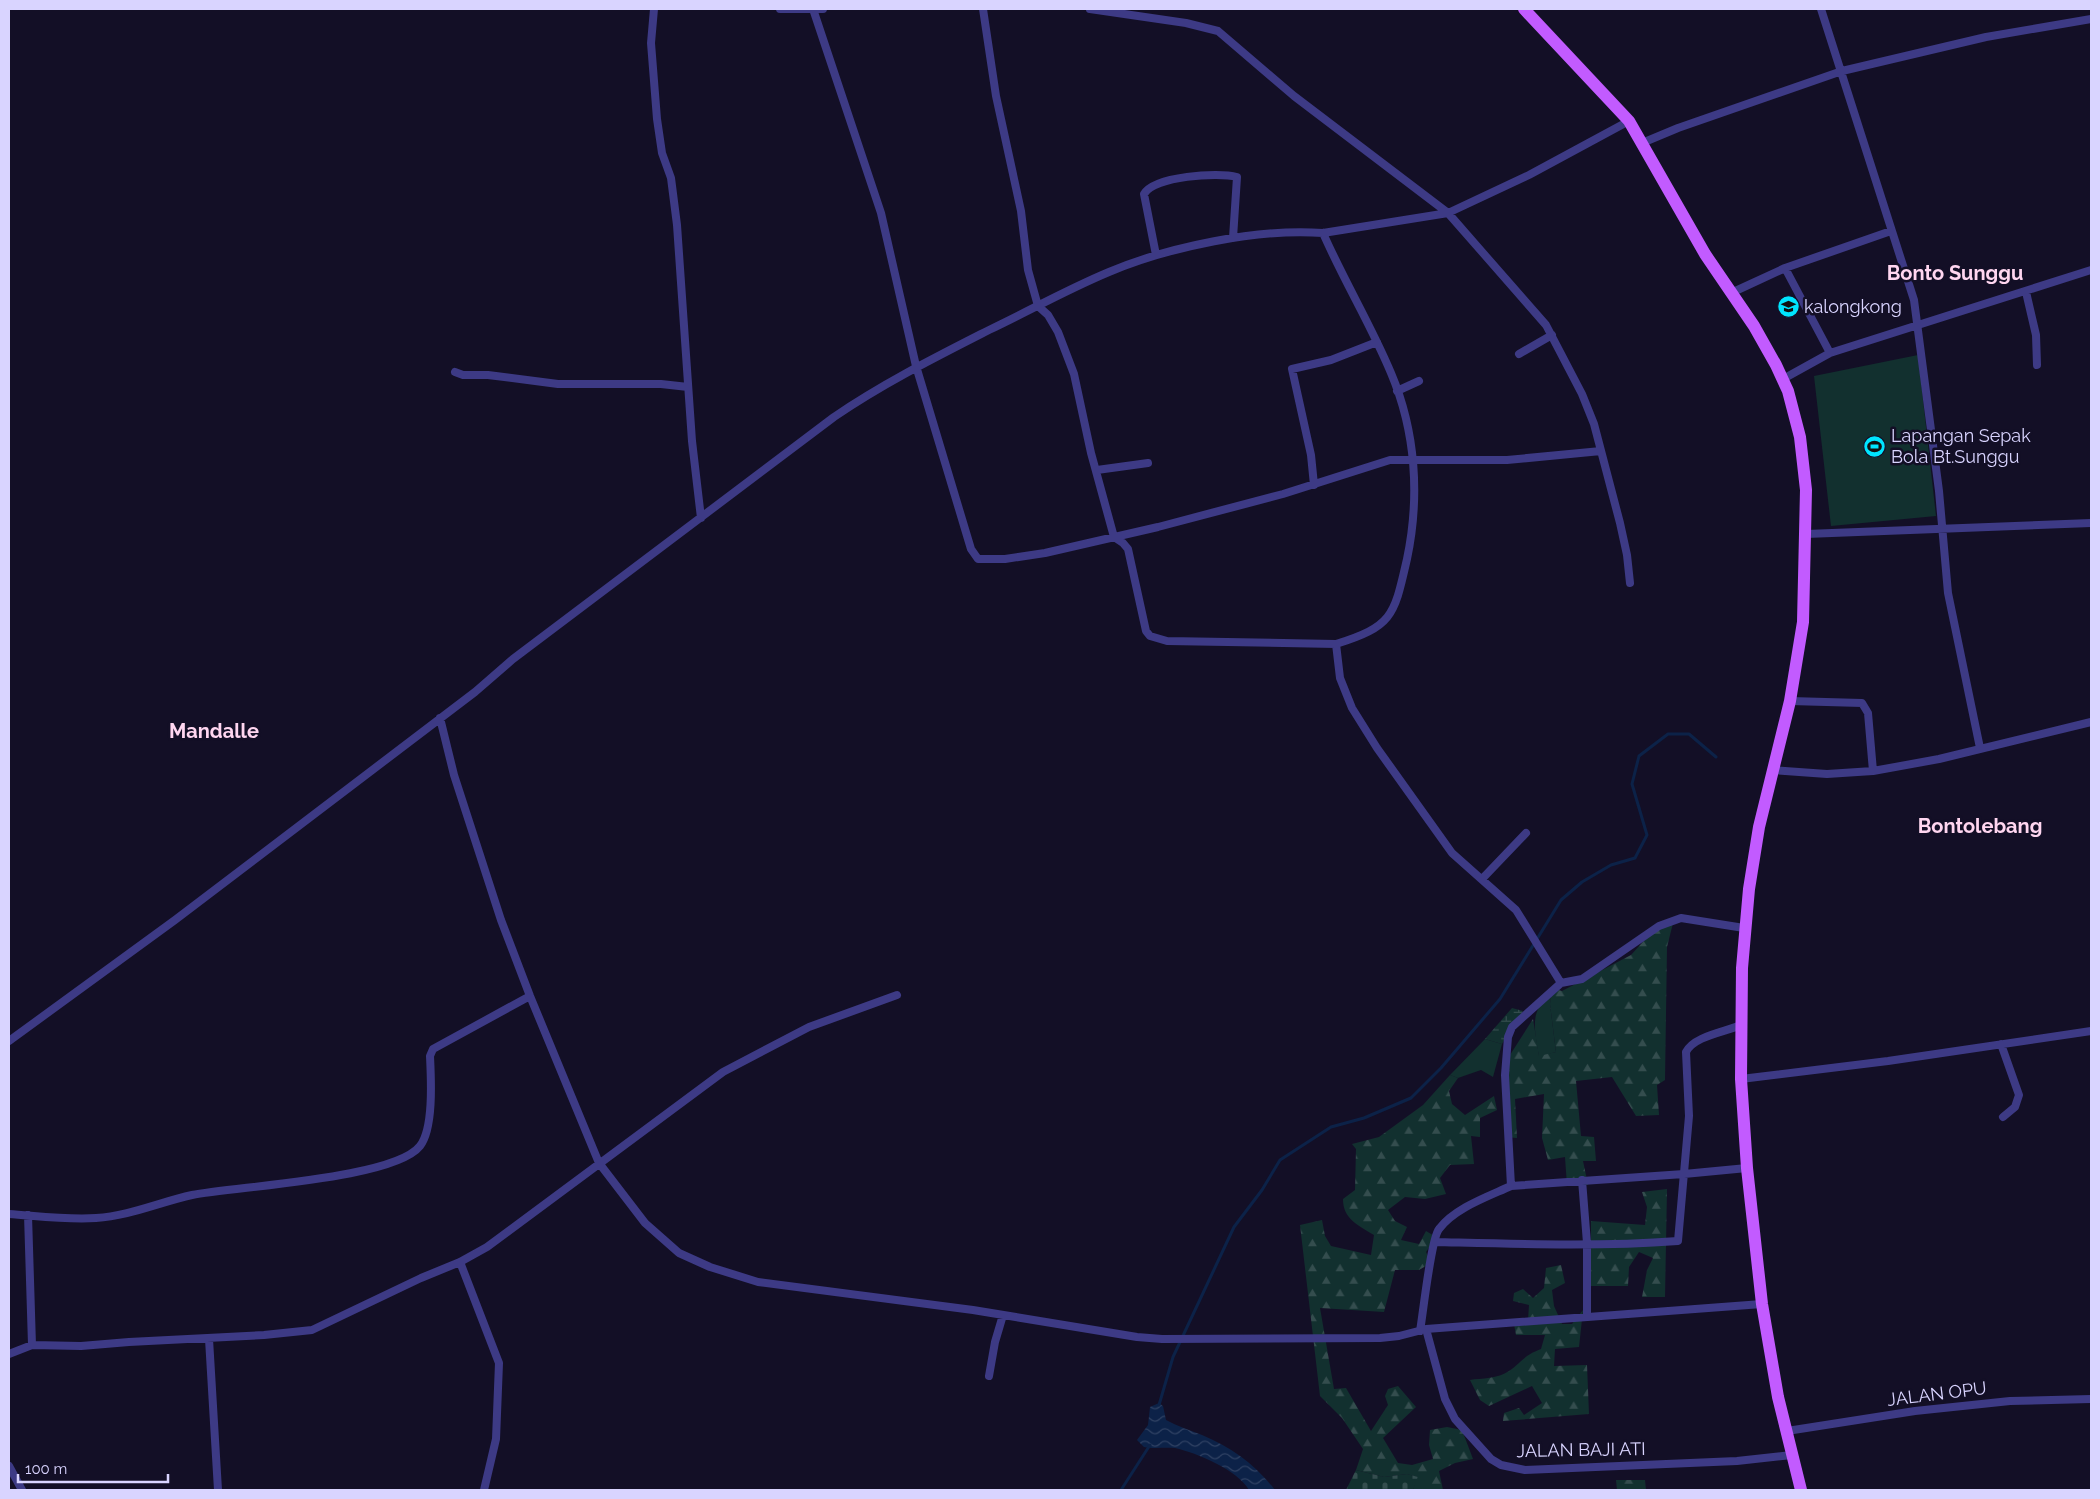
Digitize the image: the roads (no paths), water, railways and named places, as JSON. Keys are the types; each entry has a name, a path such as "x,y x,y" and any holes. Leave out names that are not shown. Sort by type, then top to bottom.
{"main road":[{"path":"1524,9 1629,121 1685,220 1754,326 1783,379 1792,403 1803,452 1806,490 1803,622 1790,701 1759,827 1744,928 1741,1025 1741,1079 1747,1168 1762,1304 1777,1390 1800,1490"}],"street":[{"path":"654,9 651,43 658,119 662,153 675,200 695,480 701,518"},
{"path":"780,9 823,9"},
{"path":"813,9 881,213 916,366 972,549 978,559 1005,559 1045,553 1114,537 1314,485 1390,460 1507,460 1601,451"},
{"path":"983,9 996,96 1020,211 1023,243 1038,306 1048,315 1058,332 1074,374 1096,470 1114,537 1124,543 1128,549 1145,626 1150,636 1173,641 1336,644 1374,631 1392,611 1400,592 1413,524 1414,460 1397,391 1377,342 1338,268 1323,233"},
{"path":"1090,9 1186,22 1218,32 1294,96 1448,214 1527,301 1552,335 1563,362 1582,394 1601,451 1628,555 1630,583"},
{"path":"1821,9 1914,300 1942,528 1948,593 1980,748"},
{"path":"1642,143 1678,128 1842,71 1986,37 2091,19"},
{"path":"9,1041 175,920 440,718 513,659 834,417 916,366 1108,272 1156,255 1233,238 1307,232 1323,233 1448,214 1530,175 1629,121"},
{"path":"1156,255 1144,194 1150,187 1179,179 1198,175 1237,177 1233,238"},
{"path":"1732,292 1785,268 1891,231"},
{"path":"1785,268 1830,353"},
{"path":"1783,379 1830,353 2091,270"},
{"path":"2026,292 2036,335 2038,365"},
{"path":"1519,354 1552,335"},
{"path":"1314,485 1311,455 1292,369 1331,360 1377,342"},
{"path":"455,372 463,375 488,375 558,384 646,384 688,387"},
{"path":"1397,391 1419,381"},
{"path":"1096,470 1148,463"},
{"path":"1806,534 2091,523"},
{"path":"1336,644 1340,678 1352,708 1452,853 1516,910 1561,983"},
{"path":"1790,701 1862,704 1868,713 1873,771"},
{"path":"440,718 454,775 475,845 530,996 599,1163 656,1234 679,1253 710,1268 758,1282 1003,1315 1162,1339 1380,1338 1423,1330 1762,1304"},
{"path":"1772,770 1827,774 1873,771 1939,759 2091,722"},
{"path":"1482,880 1526,832"},
{"path":"1511,1186 1505,1076 1508,1037 1516,1023 1561,983 1582,979 1659,926 1672,920 1691,919 1744,928"},
{"path":"9,1354 32,1345 81,1346 209,1339 312,1330 421,1278 460,1262 515,1227 723,1072 809,1027 897,995"},
{"path":"9,1214 98,1218 202,1193 266,1187 356,1172 402,1158 421,1145 429,1123 430,1056 433,1049 530,996"},
{"path":"1435,1242 1587,1243 1678,1241 1689,1116 1686,1052 1689,1045 1701,1038 1722,1033 1741,1025"},
{"path":"1741,1079 2091,1031"},
{"path":"2002,1044 2019,1094 2015,1107 2003,1117"},
{"path":"1423,1330 1437,1233 1445,1223 1470,1205 1511,1186 1747,1168"},
{"path":"1582,1180 1587,1243 1587,1316"},
{"path":"28,1216 32,1345"},
{"path":"460,1262 499,1363 496,1439 484,1490"},
{"path":"989,1376 995,1342 1003,1315"},
{"name":"JALAN BAJI ATI","path":"1423,1330 1449,1410 1491,1459 1501,1464 1525,1470 1738,1461 1792,1455"},
{"path":"209,1339 218,1490"},
{"name":"JALAN OPU","path":"1787,1431 1915,1411 2010,1401 2091,1399"},
{"path":"9,1466 22,1490"}],"water":[{"path":"1159,1403 1163,1406 1166,1420 1213,1440 1233,1451 1259,1472 1275,1490 1249,1490 1244,1483 1227,1469 1184,1450 1144,1447 1137,1440 1148,1425 1150,1407"}],"waterway":[{"path":"1159,1405 1173,1357 1234,1227 1262,1190 1280,1160 1331,1127 1364,1118 1411,1098 1441,1068 1500,999 1561,900 1582,882 1611,865 1635,858 1647,835 1632,784 1639,756 1668,734 1689,734 1716,757"},
{"path":"1121,1490 1150,1445"}],"place":[{"name":"kalongkong","path":"1788,307"},
{"name":"Lapangan Sepak Bola Bt.Sunggu","path":"1875,446"}],"district":[{"name":"Bonto Sunggu","path":"1955,273"},
{"name":"Mandalle","path":"214,731"},
{"name":"Bontolebang","path":"1980,826"}]}
